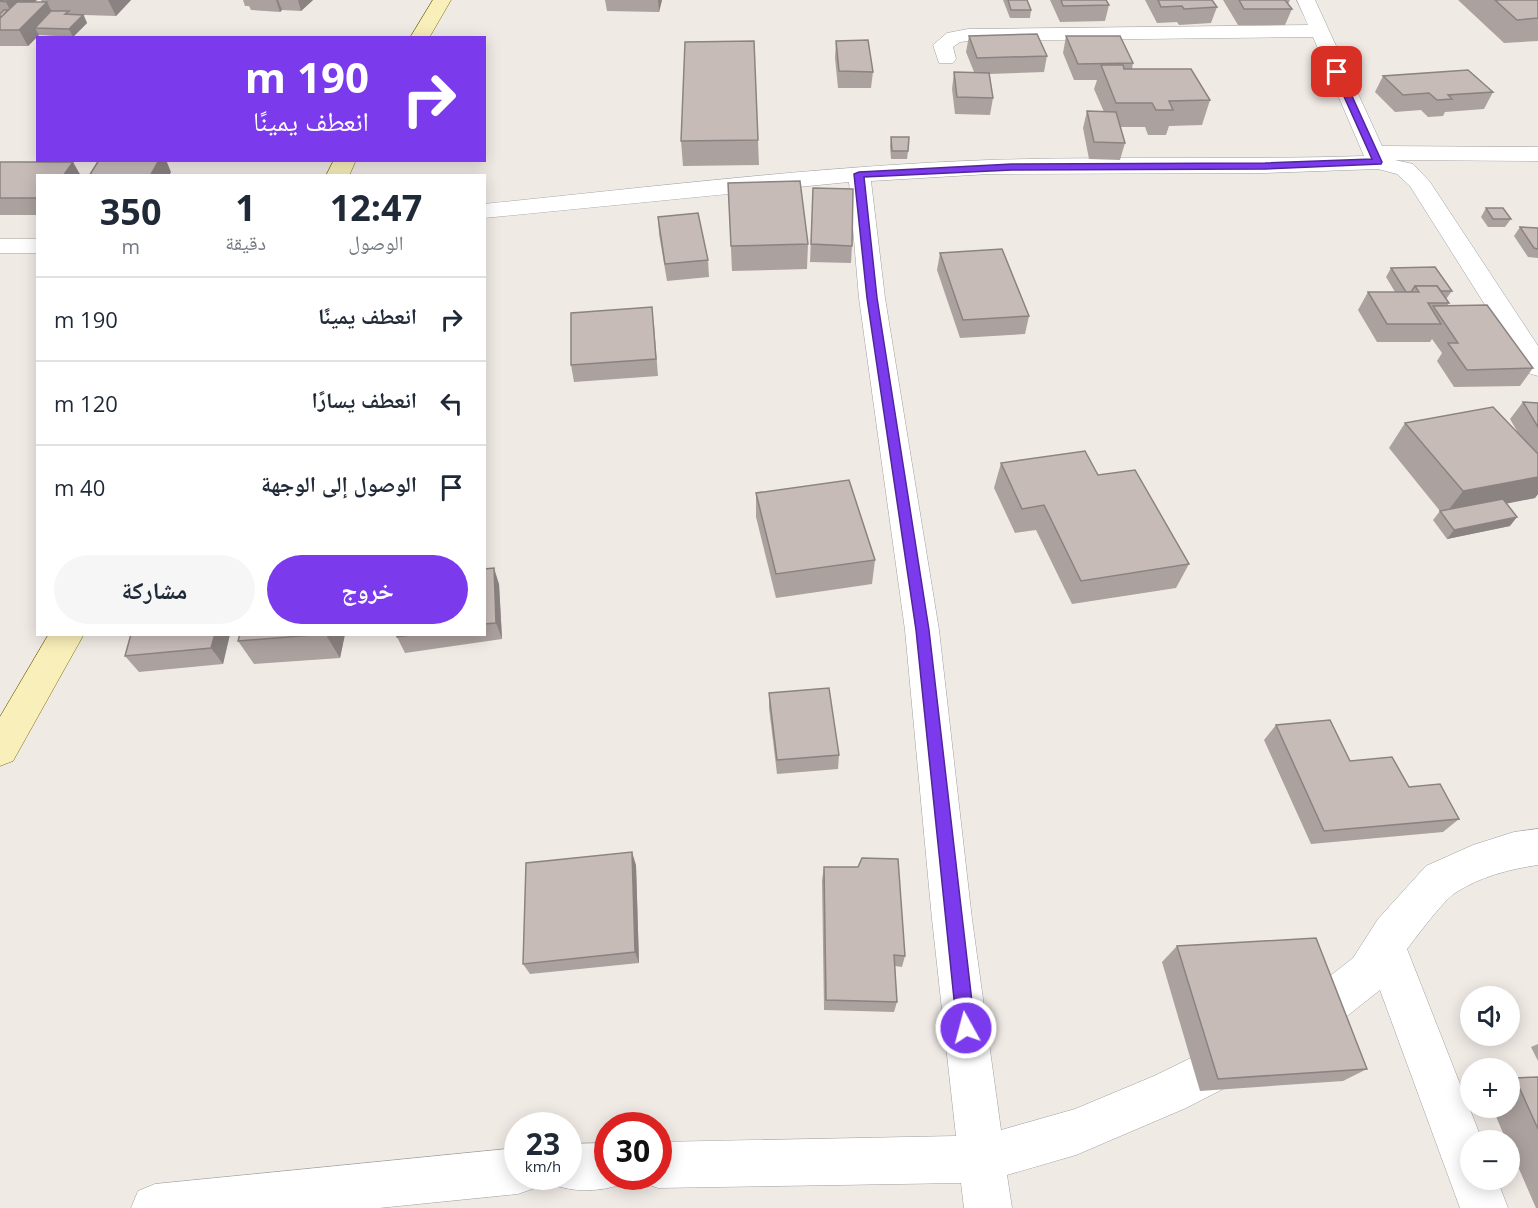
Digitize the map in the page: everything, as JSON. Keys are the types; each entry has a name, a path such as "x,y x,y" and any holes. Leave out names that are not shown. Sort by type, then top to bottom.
{"street":[{"path":"420,36 442,0"},
{"path":"1306,0 1375,157 1405,168 1419,182 1538,367"},
{"path":"946,59 943,45 954,38 968,35 1319,31"},
{"path":"486,211 859,174 1012,167 1265,166 1375,157 1538,154"},
{"path":"859,174 872,298 922,630 952,919 988,1208"},
{"path":"0,246 36,246"},
{"path":"0,750 67,636"},
{"path":"672,1165 983,1160 1076,1132 1170,1092 1302,1025 1368,973 1394,933 1440,880 1473,864 1514,850 1538,847"},
{"path":"1385,946 1460,1144"},
{"path":"155,1208 504,1172"},
{"path":"1477,1190 1484,1208"}],"building":[{"path":"1008,0 1027,0 1031,10 1011,10"},
{"path":"1061,0 1106,0 1109,5 1063,6"},
{"path":"1158,0 1212,0 1217,7 1184,9 1182,6 1161,7"},
{"path":"1239,0 1285,0 1292,9 1244,9"},
{"path":"1495,0 1538,0 1538,18 1517,20"},
{"path":"17,2 47,2 19,30 0,30 0,18"},
{"path":"8,10 0,18 0,14"},
{"path":"51,11 69,11 65,14 83,15 69,29 35,28"},
{"path":"1037,34 1047,56 977,58 969,36"},
{"path":"1066,36 1120,36 1133,63 1078,64"},
{"path":"868,40 873,72 839,71 836,41"},
{"path":"754,41 758,140 681,141 685,42"},
{"path":"1101,65 1123,65 1124,69 1191,69 1210,100 1169,101 1173,110 1156,110 1152,103 1116,103"},
{"path":"1468,70 1493,92 1448,95 1452,99 1437,100 1429,93 1403,95 1383,76"},
{"path":"954,72 989,73 993,98 957,97"},
{"path":"1087,111 1116,112 1125,143 1094,142"},
{"path":"891,137 909,137 908,151 892,151"},
{"path":"0,162 73,162 64,174 36,174 36,198 0,198"},
{"path":"98,162 158,162 151,174 90,174"},
{"path":"800,181 808,244 731,246 728,183"},
{"path":"813,188 853,189 852,246 811,244"},
{"path":"1486,208 1503,208 1511,219 1493,219"},
{"path":"698,213 708,260 665,264 658,217"},
{"path":"1520,227 1538,228 1538,249 1534,248"},
{"path":"1002,249 1029,316 963,320 940,253"},
{"path":"1435,267 1452,291 1441,291 1437,286 1415,286 1411,292 1406,292 1391,268"},
{"path":"1415,286 1437,286 1449,303 1428,303 1441,324 1387,324 1368,292 1419,292"},
{"path":"1487,305 1533,368 1467,370 1448,343 1458,343 1433,306"},
{"path":"652,307 656,359 571,365 571,313"},
{"path":"1523,402 1538,403 1538,427"},
{"path":"1493,407 1538,454 1538,477 1463,491 1405,423"},
{"path":"1085,451 1098,475 1135,470 1189,564 1081,581 1044,505 1022,509 1001,463"},
{"path":"849,480 875,560 776,574 756,493"},
{"path":"1503,499 1517,517 1454,530 1440,511"},
{"path":"494,568 496,623 486,624 486,569"},
{"path":"130,636 214,636 211,648 125,656"},
{"path":"239,636 301,636 238,641"},
{"path":"829,688 839,755 777,760 769,693"},
{"path":"1330,720 1350,761 1392,757 1409,787 1440,784 1459,819 1324,831 1276,725"},
{"path":"632,852 635,952 523,964 526,863"},
{"path":"862,858 898,859 905,956 894,955 897,1002 826,1000 824,867 858,867"},
{"path":"1316,938 1367,1069 1218,1079 1177,946"},
{"path":"1538,1077 1538,1129 1520,1089 1520,1078"}],"route":[{"path":"966,1028 952,919 922,630 872,298 859,174 1012,167 1265,166 1377,162 1337,72"}]}
